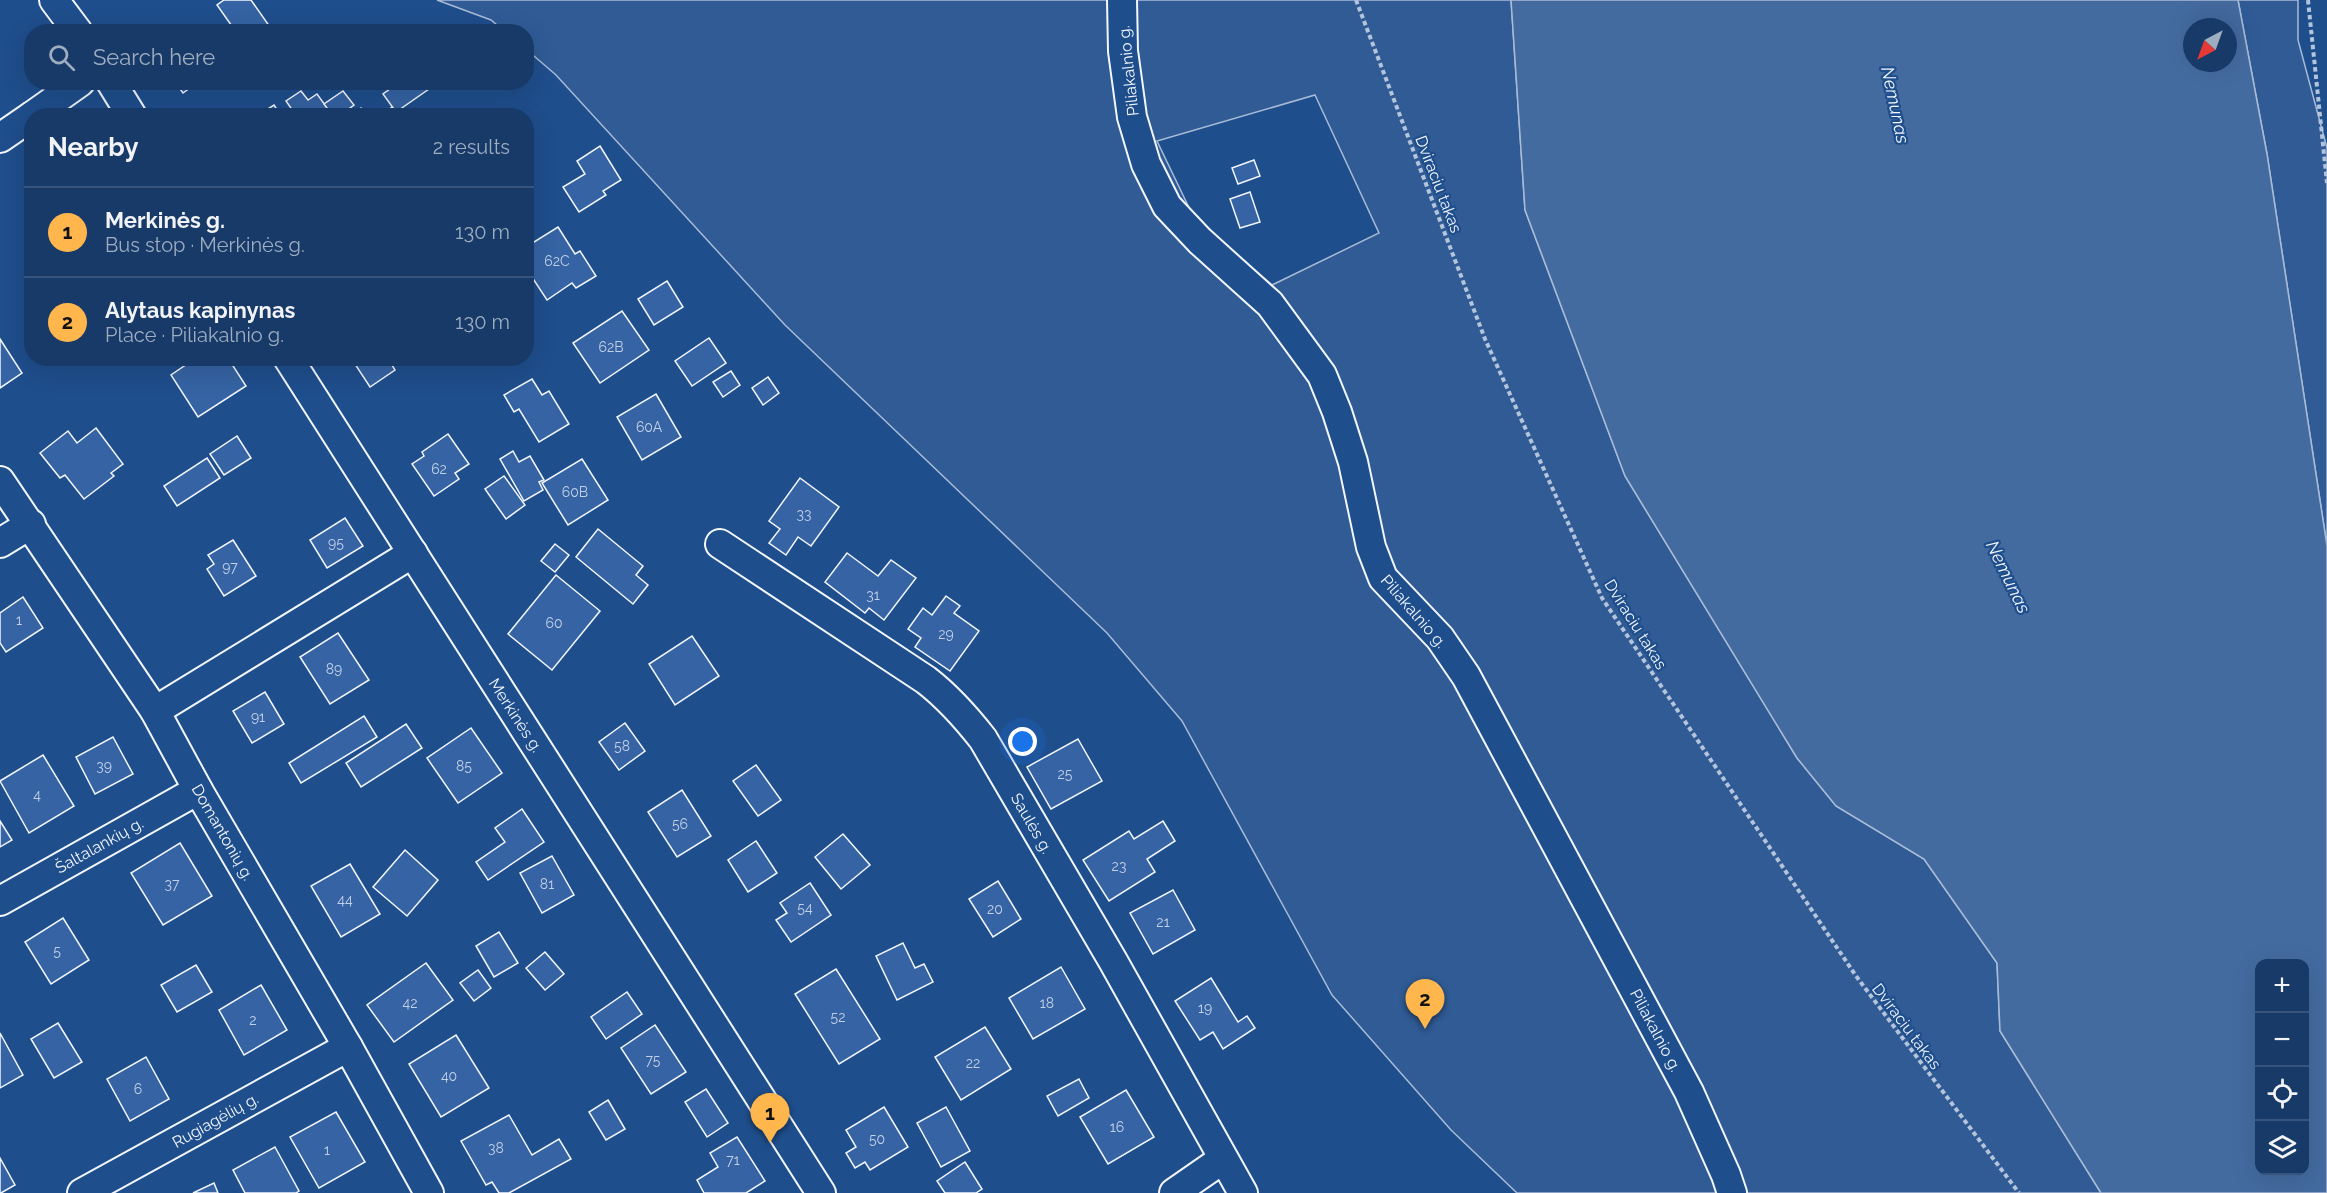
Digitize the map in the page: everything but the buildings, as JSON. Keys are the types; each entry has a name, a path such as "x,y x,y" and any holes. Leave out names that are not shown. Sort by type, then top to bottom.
{"street":[{"path":"54,0 72,24"},
{"name":"Piliakalnio g.","path":"1122,0 1123,51 1132,117 1146,164 1167,206 1200,241 1270,304 1322,375 1353,462 1371,548 1383,578 1440,638 1466,676 1689,1092 1732,1193"},
{"path":"43,108 69,90"},
{"path":"116,90 127,108"},
{"path":"0,138 24,122"},
{"name":"Merkinės g.","path":"293,366 821,1193"},
{"name":"Domantonių g.","path":"0,481 155,711 429,1193"},
{"path":"0,543 31,524"},
{"name":"Saulės g.","path":"720,544 926,680 948,697 966,716 983,739 1113,961 1243,1193"},
{"path":"155,711 413,553"},
{"name":"Šaltalankių g.","path":"0,901 198,790"},
{"name":"Rugiagėlių g.","path":"82,1193 348,1047"},
{"path":"1173,1193 1223,1159"}],"path":[{"name":"Dviraciu takas","path":"1356,0 1485,339 1602,598 1856,976 2019,1193"},
{"path":"2308,0 2327,183"}],"shaded area":[{"path":"437,0 1511,0 1525,210 1625,476 1797,758 1836,806 1924,859 1997,963 2000,1031 2101,1193 1517,1193 1451,1130 1332,995 1182,721 1107,633 785,325 556,75 534,56 534,24 496,24 491,20","holes":["1315,95 1379,233 1272,285 1194,218 1157,141"]},
{"path":"2238,0 2298,0 2298,40 2327,148 2327,546 2267,154"}],"water":[{"name":"Nemunas","path":"1511,0 2238,0 2267,154 2327,546 2327,1193 2101,1193 2000,1031 1997,963 1924,859 1836,806 1797,758 1625,476 1525,210"}],"place":[{"name":"Alytaus kapinynas","path":"1425,1029"},
{"name":"Merkinės g.","path":"770,1143"}]}
